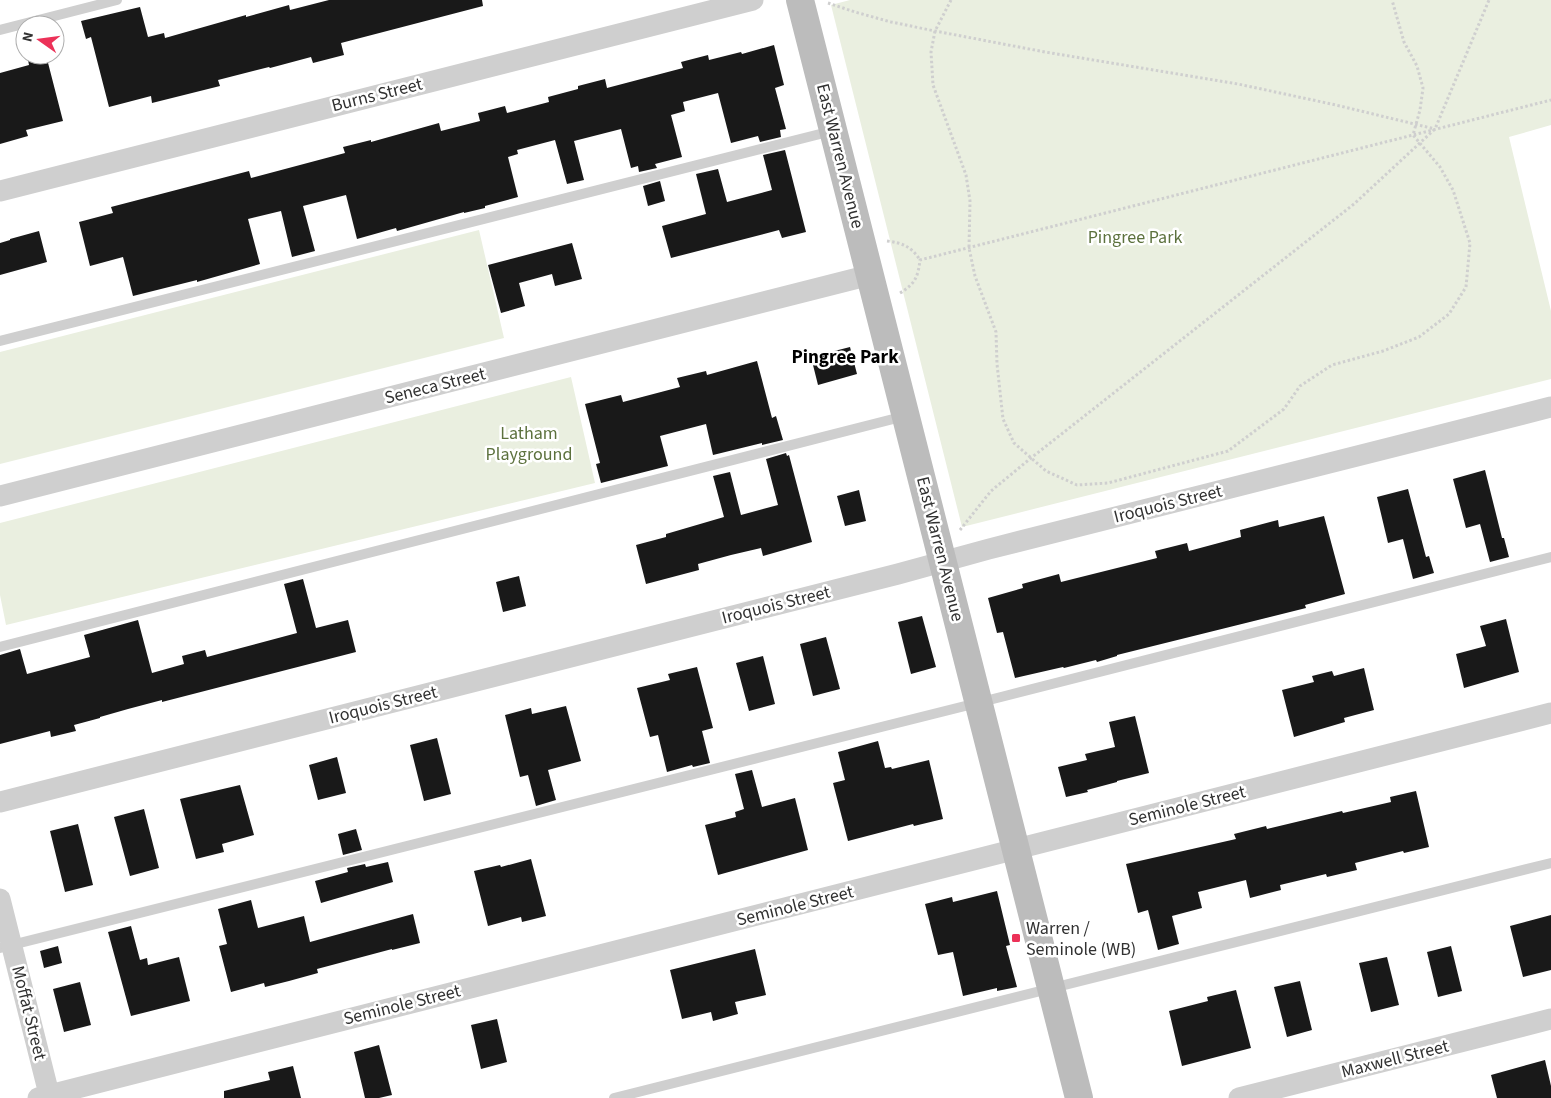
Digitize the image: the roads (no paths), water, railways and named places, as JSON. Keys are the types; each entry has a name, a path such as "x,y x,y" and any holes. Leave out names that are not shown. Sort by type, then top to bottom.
{"main road":[{"name":"East Warren Avenue","path":"800,0 1079,1098"}],"street":[{"name":"Burns Street","path":"0,191 753,0"},
{"name":"Seneca Street","path":"0,496 870,275"},
{"name":"Iroquois Street","path":"0,802 1551,408"},
{"name":"Seminole Street","path":"46,1097 1551,714"},
{"name":"Moffat Street","path":"0,899 6,947 46,1097"},
{"name":"Maxwell Street","path":"1239,1098 1551,1019"}],"lane":[{"path":"0,30 117,0"},
{"path":"0,342 833,130"},
{"path":"0,647 906,416"},
{"path":"6,947 979,703 1551,557"},
{"path":"614,1098 1052,990 1551,863"}],"place":[{"name":"Warren / Seminole (WB)","path":"1016,938"}],"district":[{"name":"Pingree Park","path":"845,357"}],"park label":[{"name":"Latham Playground","path":"529,443"}]}
